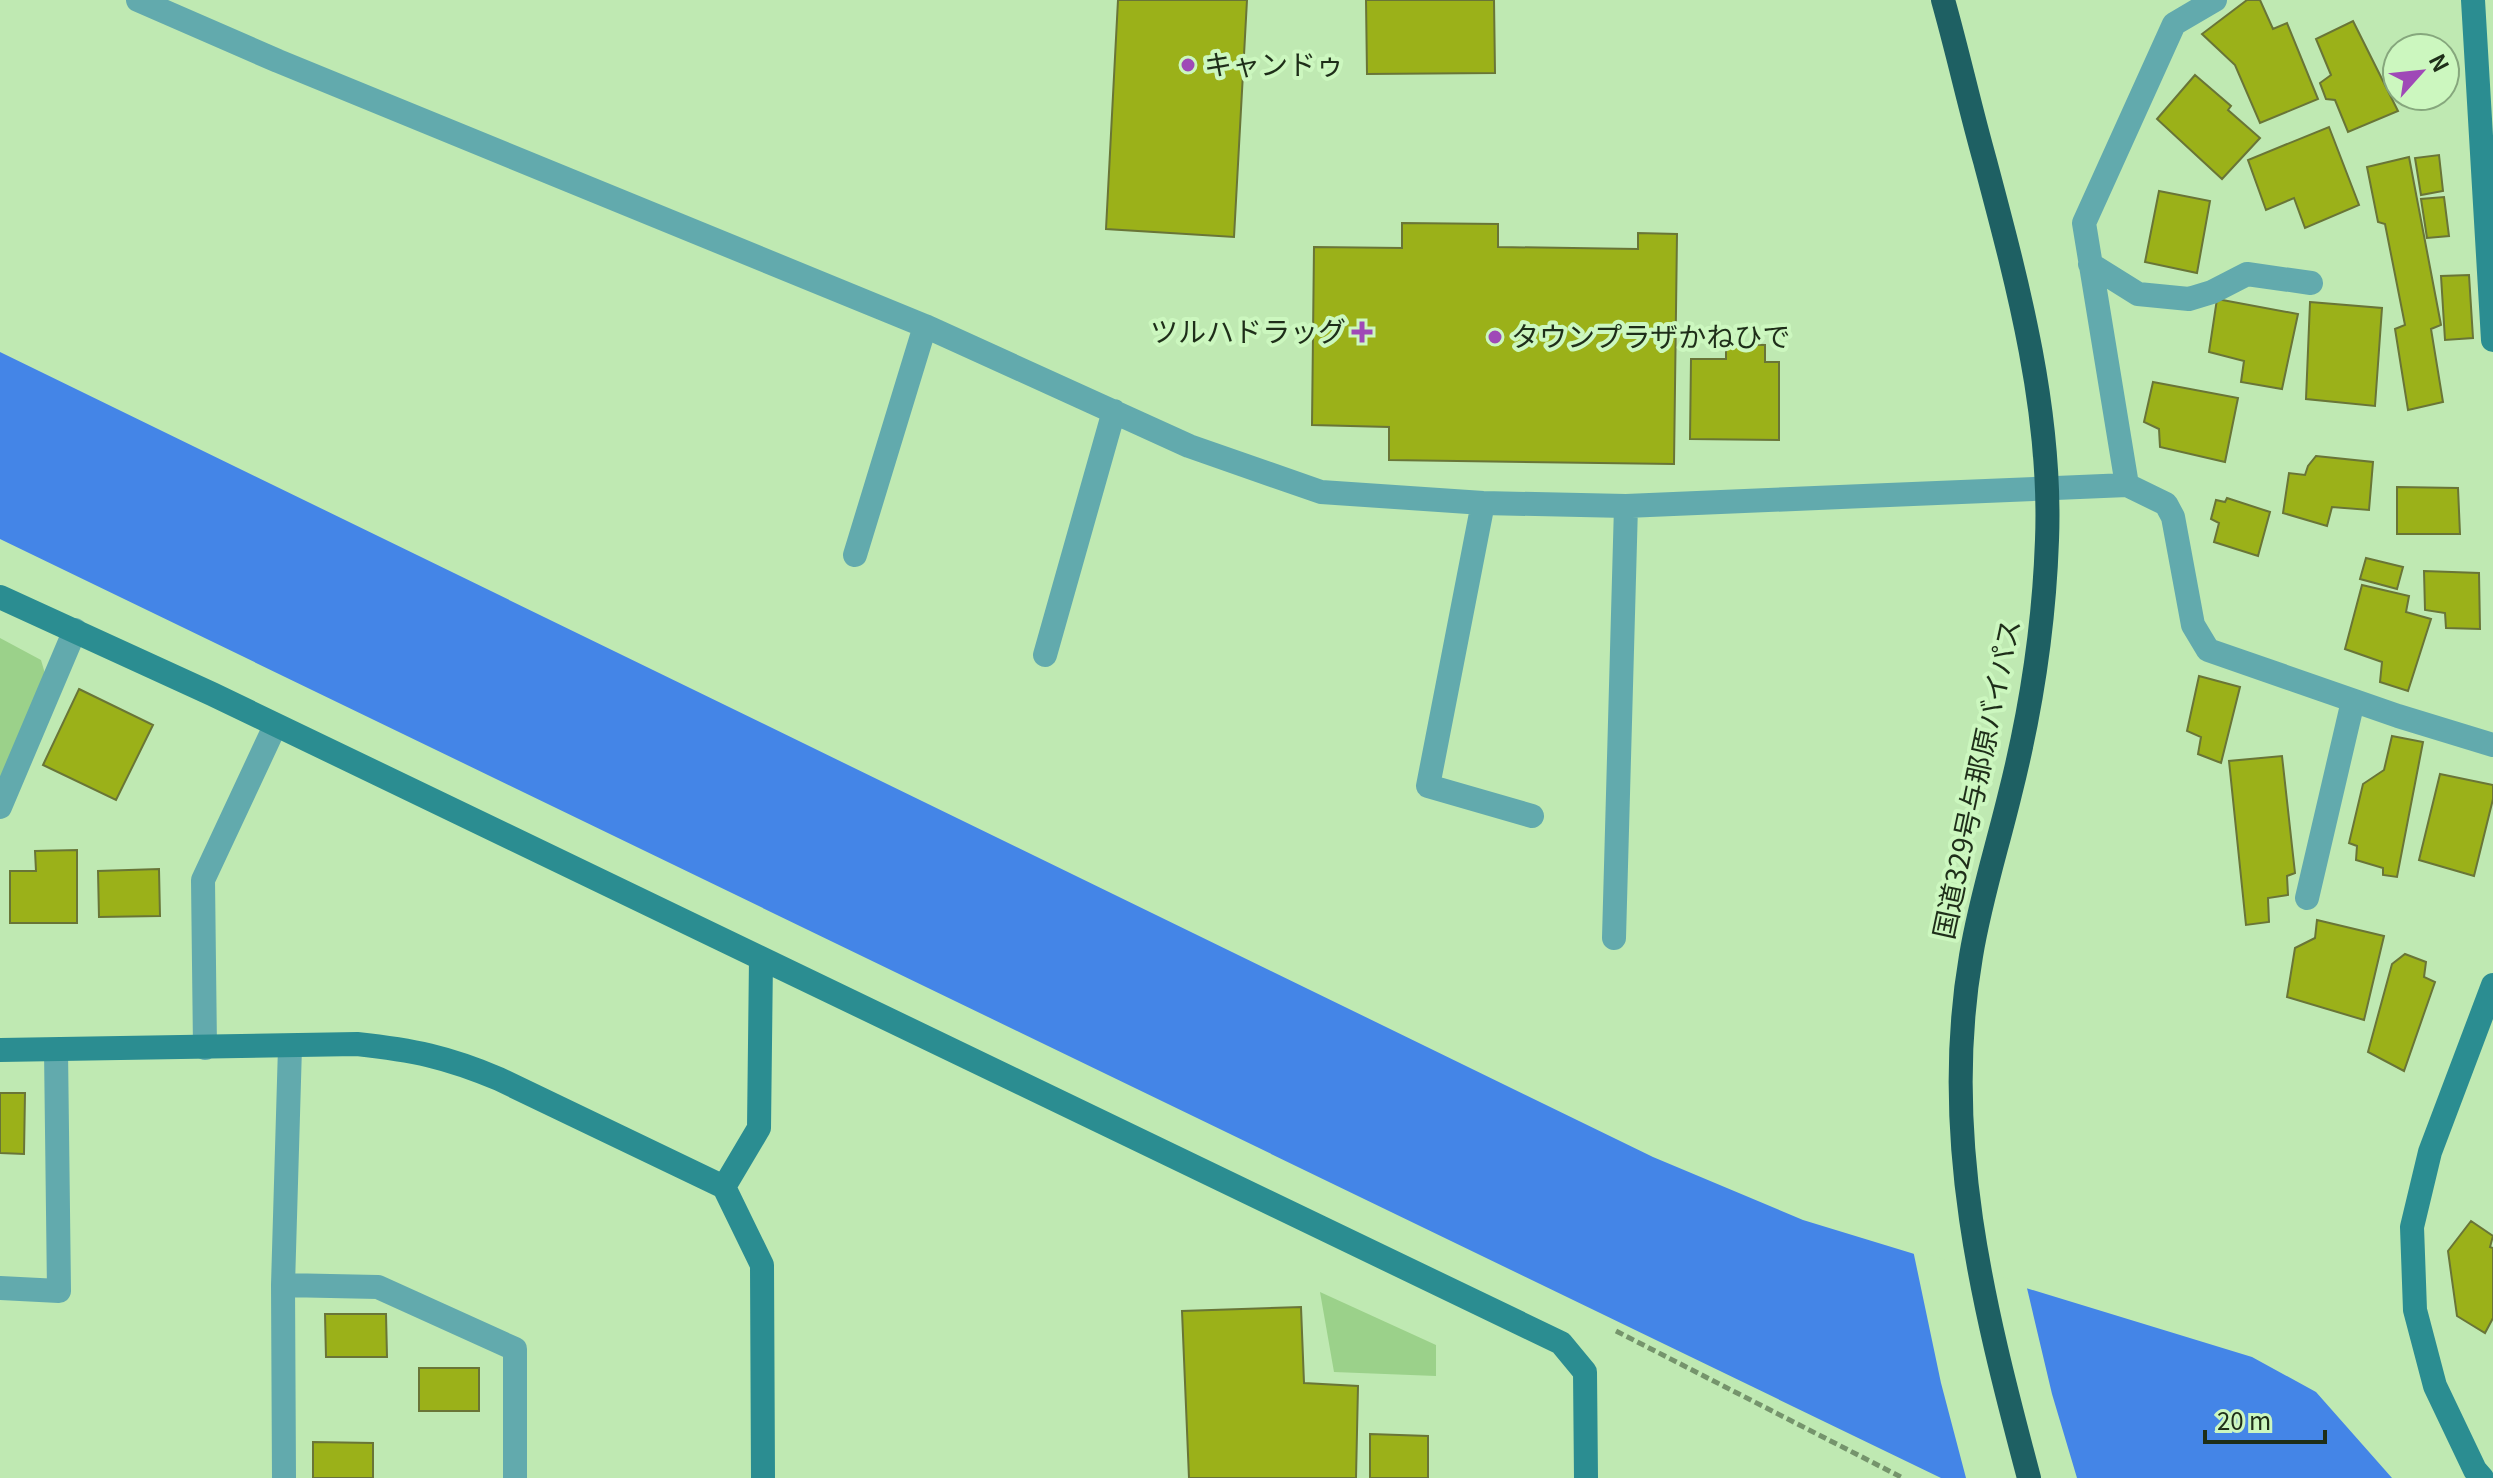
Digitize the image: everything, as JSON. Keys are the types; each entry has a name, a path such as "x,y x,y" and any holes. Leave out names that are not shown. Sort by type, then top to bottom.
{"highway":[{"name":"国道329号与那原バイパス","path":"1943,0 2013,265 2030,344 2044,439 2047,490 2047,537 2038,663 2011,793 1971,958 1961,1049 1961,1124 1970,1221 2029,1478"}],"street":[{"path":"138,0 278,61 925,326 1189,446 1321,492 1483,503 1626,506 2127,485 2166,504 2173,517 2193,625 2208,650 2353,701 2493,745"},
{"path":"2127,485 2084,223 2174,24 2215,0"},
{"path":"2473,0 2487,149 2493,340"},
{"path":"2090,264 2138,294 2189,299 2212,292 2247,274 2311,283"},
{"path":"855,555 925,326"},
{"path":"1045,655 1114,411"},
{"path":"1483,503 1428,786 1532,816"},
{"path":"1614,938 1626,506"},
{"path":"0,597 75,630 1561,1343 1585,1372 1586,1478"},
{"path":"0,807 75,630"},
{"path":"2307,898 2353,701"},
{"path":"205,1048 203,880 275,726"},
{"path":"724,1187 759,1128 761,959"},
{"path":"2482,1478 2468,1456 2435,1386 2415,1310 2412,1227 2430,1152 2493,985"},
{"path":"0,1050 357,1044 414,1050 461,1063 724,1187 762,1265 763,1478"},
{"path":"284,1478 283,1285 290,1047"},
{"path":"0,1288 59,1291 56,1050"},
{"path":"283,1285 378,1287 515,1349 515,1478"}],"path":[{"path":"1616,1331 1903,1478"}],"green space":[{"path":"0,638 41,660 46,677 0,779"},
{"path":"1320,1292 1436,1345 1436,1376 1334,1372"}],"water":[{"path":"0,352 1653,1157 1803,1220 2252,1357 2316,1392 2392,1478 1941,1478 0,539"}],"pier":[{"path":"1913,1250 2026,1284 2052,1394 2077,1478 1966,1478 1941,1383"}],"building":[{"path":"1118,0 1247,0 1234,237 1106,229"},
{"path":"1366,0 1494,0 1495,73 1367,74"},
{"path":"2247,0 2260,0 2273,29 2287,23 2318,99 2260,123 2235,65 2202,34"},
{"path":"2353,21 2381,77 2381,112 2396,112 2348,132 2335,100 2326,99 2320,83 2331,75 2316,39"},
{"path":"2195,75 2231,106 2228,110 2260,138 2222,179 2157,119"},
{"path":"2329,127 2359,205 2305,228 2294,198 2266,210 2248,160"},
{"path":"2439,155 2443,191 2421,195 2415,158"},
{"path":"2409,157 2441,325 2431,329 2443,402 2408,410 2395,329 2405,325 2385,224 2378,222 2367,167"},
{"path":"2159,191 2210,201 2197,273 2145,262"},
{"path":"2444,197 2449,236 2427,238 2421,199"},
{"name":"タウンプラザかねひで","path":"1402,223 1498,224 1498,247 1638,249 1638,233 1677,234 1674,464 1389,460 1389,427 1312,425 1314,247 1402,248"},
{"path":"2469,275 2473,338 2445,340 2441,276"},
{"path":"2217,299 2298,314 2282,389 2241,382 2244,361 2209,352"},
{"path":"2310,302 2382,308 2375,406 2306,399"},
{"path":"1726,344 1765,345 1765,362 1779,362 1779,440 1690,439 1691,359 1726,359"},
{"path":"2153,382 2238,398 2225,462 2160,447 2159,429 2144,422"},
{"path":"2316,456 2373,462 2369,510 2332,507 2327,526 2283,513 2289,473 2305,475"},
{"path":"2397,487 2458,488 2460,534 2397,534"},
{"path":"2227,498 2270,512 2258,556 2214,542 2219,523 2211,519 2216,500 2225,502"},
{"path":"2366,558 2403,567 2397,589 2360,579"},
{"path":"2424,571 2479,573 2480,629 2446,628 2445,613 2425,610"},
{"path":"2362,585 2409,596 2406,612 2431,619 2408,691 2380,682 2382,662 2345,649"},
{"path":"2199,676 2240,687 2221,763 2198,754 2201,737 2187,731"},
{"path":"79,689 153,725 116,800 43,765"},
{"path":"2392,736 2423,742 2397,877 2383,875 2383,868 2356,860 2357,846 2349,843 2363,784 2384,770"},
{"path":"2282,756 2295,873 2287,876 2288,895 2268,898 2269,922 2246,925 2229,761"},
{"path":"2440,774 2493,785 2493,799 2474,876 2419,860"},
{"path":"77,850 77,923 10,923 10,871 36,871 35,851"},
{"path":"159,869 160,916 99,917 98,871"},
{"path":"2317,920 2384,936 2364,1020 2287,997 2295,948 2315,938"},
{"path":"2405,954 2426,962 2424,977 2435,982 2404,1071 2368,1052 2392,964"},
{"path":"0,1093 25,1093 24,1154 0,1153"},
{"path":"2471,1221 2493,1236 2490,1247 2493,1248 2493,1318 2485,1333 2457,1316 2448,1251"},
{"path":"1301,1307 1304,1383 1358,1386 1356,1478 1189,1478 1182,1311"},
{"path":"325,1314 386,1314 387,1357 326,1357"},
{"path":"419,1368 479,1368 479,1411 419,1411"},
{"path":"1370,1434 1428,1436 1428,1478 1370,1478"},
{"path":"313,1442 373,1443 373,1478 313,1478"}],"place":[{"name":"キャンドゥ","path":"1188,65"},
{"name":"ツルハドラッグ","path":"1362,332"},
{"name":"タウンプラザかねひで","path":"1495,337"}]}
